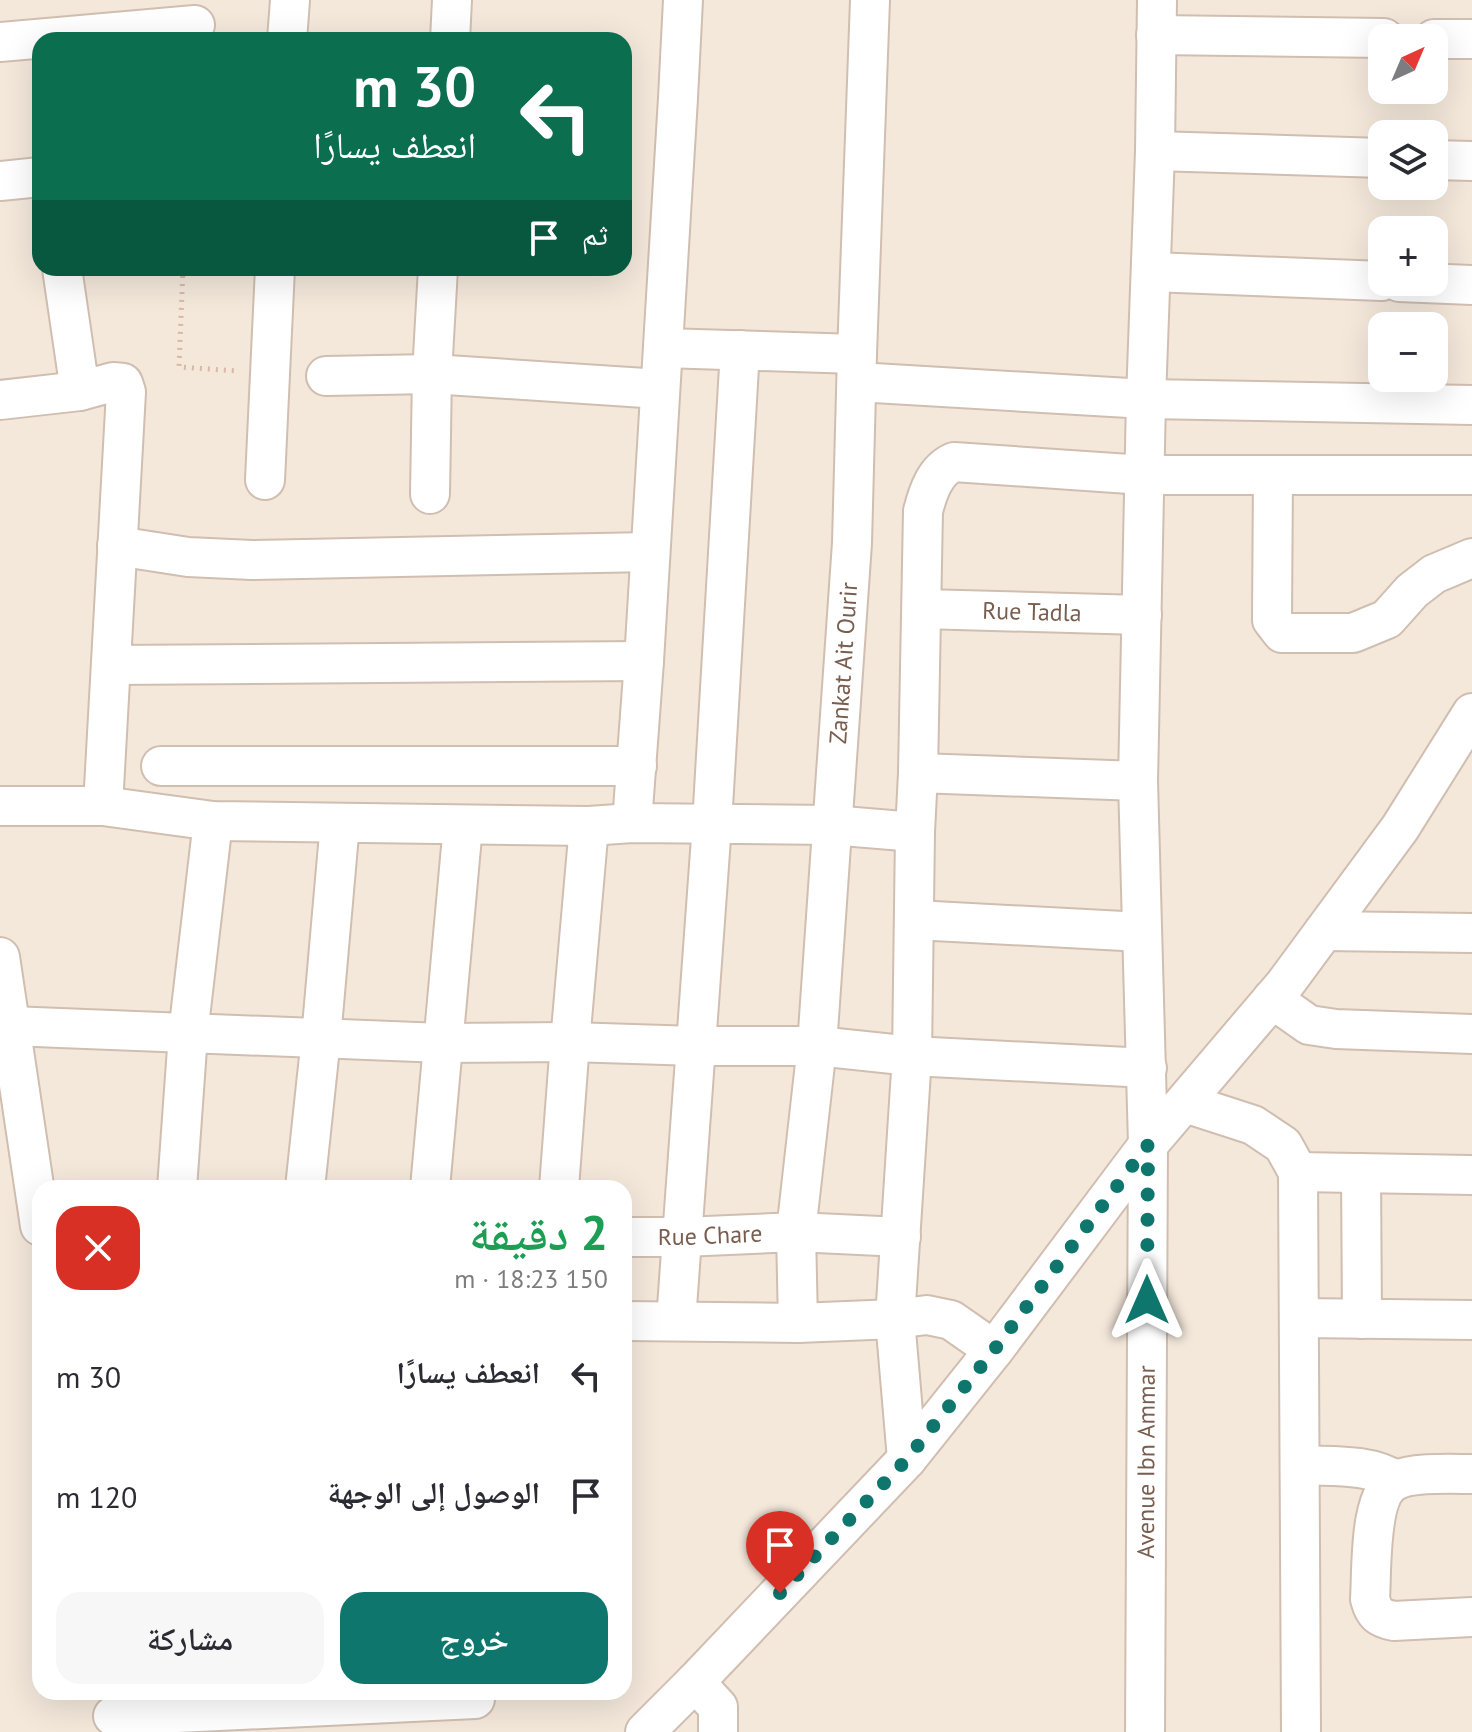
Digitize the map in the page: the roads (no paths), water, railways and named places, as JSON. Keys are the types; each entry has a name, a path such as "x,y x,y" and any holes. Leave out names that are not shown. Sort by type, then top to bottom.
{"street":[{"path":"288,32 290,0"},
{"path":"450,32 452,0"},
{"path":"632,823 683,0"},
{"name":"Zankat Ait Ourir","path":"798,1323 796,1232 817,1046 852,543 870,0"},
{"path":"1156,18 1368,37"},
{"name":"Avenue Ibn Ammar","path":"1145,1732 1148,1145 1138,781 1156,18"},
{"path":"83,32 157,23 195,25"},
{"path":"0,42 32,38"},
{"path":"1448,39 1472,39"},
{"path":"1155,151 1368,158"},
{"path":"1448,160 1472,161"},
{"path":"0,181 32,178"},
{"path":"1152,272 1368,280"},
{"path":"63,276 80,391"},
{"path":"265,480 275,276"},
{"path":"430,494 438,276"},
{"path":"1448,284 1472,285"},
{"path":"663,348 740,350 857,368 1146,399 1472,405"},
{"path":"676,1321 712,824 740,350"},
{"path":"326,376 432,374 660,389"},
{"path":"0,400 80,391 117,382 123,383 126,392 103,806"},
{"path":"907,1459 895,1319 912,1056 923,511 931,486 941,470 954,462 1144,475 1472,475"},
{"path":"1273,475 1272,620 1282,633 1353,633 1387,619 1412,591 1434,574 1472,558"},
{"path":"117,546 188,557 252,560 650,552"},
{"name":"Rue Tadla","path":"922,609 1142,615"},
{"path":"111,665 644,661"},
{"path":"645,1732 907,1459 994,1350 1148,1145 1272,999 1324,931 1400,828 1472,713"},
{"path":"161,766 637,766"},
{"path":"918,773 1138,781"},
{"path":"0,806 103,806 213,821 589,826 632,823 831,825 915,832"},
{"path":"178,1180 188,1034 213,821"},
{"path":"306,1180 340,823"},
{"path":"431,1180 463,825"},
{"path":"560,1180 589,826"},
{"path":"915,920 1142,932"},
{"path":"1324,931 1472,933"},
{"path":"0,957 10,1026 11,1113 32,1195"},
{"path":"1272,999 1309,1025 1336,1029 1472,1034"},
{"path":"10,1026 442,1043 817,1046 912,1056 1147,1068"},
{"path":"1185,1103 1253,1125 1283,1145 1298,1172 1301,1732"},
{"path":"1298,1172 1472,1175"},
{"path":"1361,1173 1362,1319"},
{"name":"Rue Chare","path":"632,1237 796,1232 901,1237"},
{"path":"632,1321 798,1323 927,1315 951,1320 994,1350"},
{"path":"1300,1318 1472,1320"},
{"path":"1300,1465 1371,1470 1395,1480 1472,1474"},
{"path":"1395,1480 1383,1493 1375,1519 1370,1599 1373,1608 1378,1616 1394,1621 1472,1617"},
{"path":"695,1682 718,1707 718,1732"},
{"path":"112,1713 449,1700"}]}
